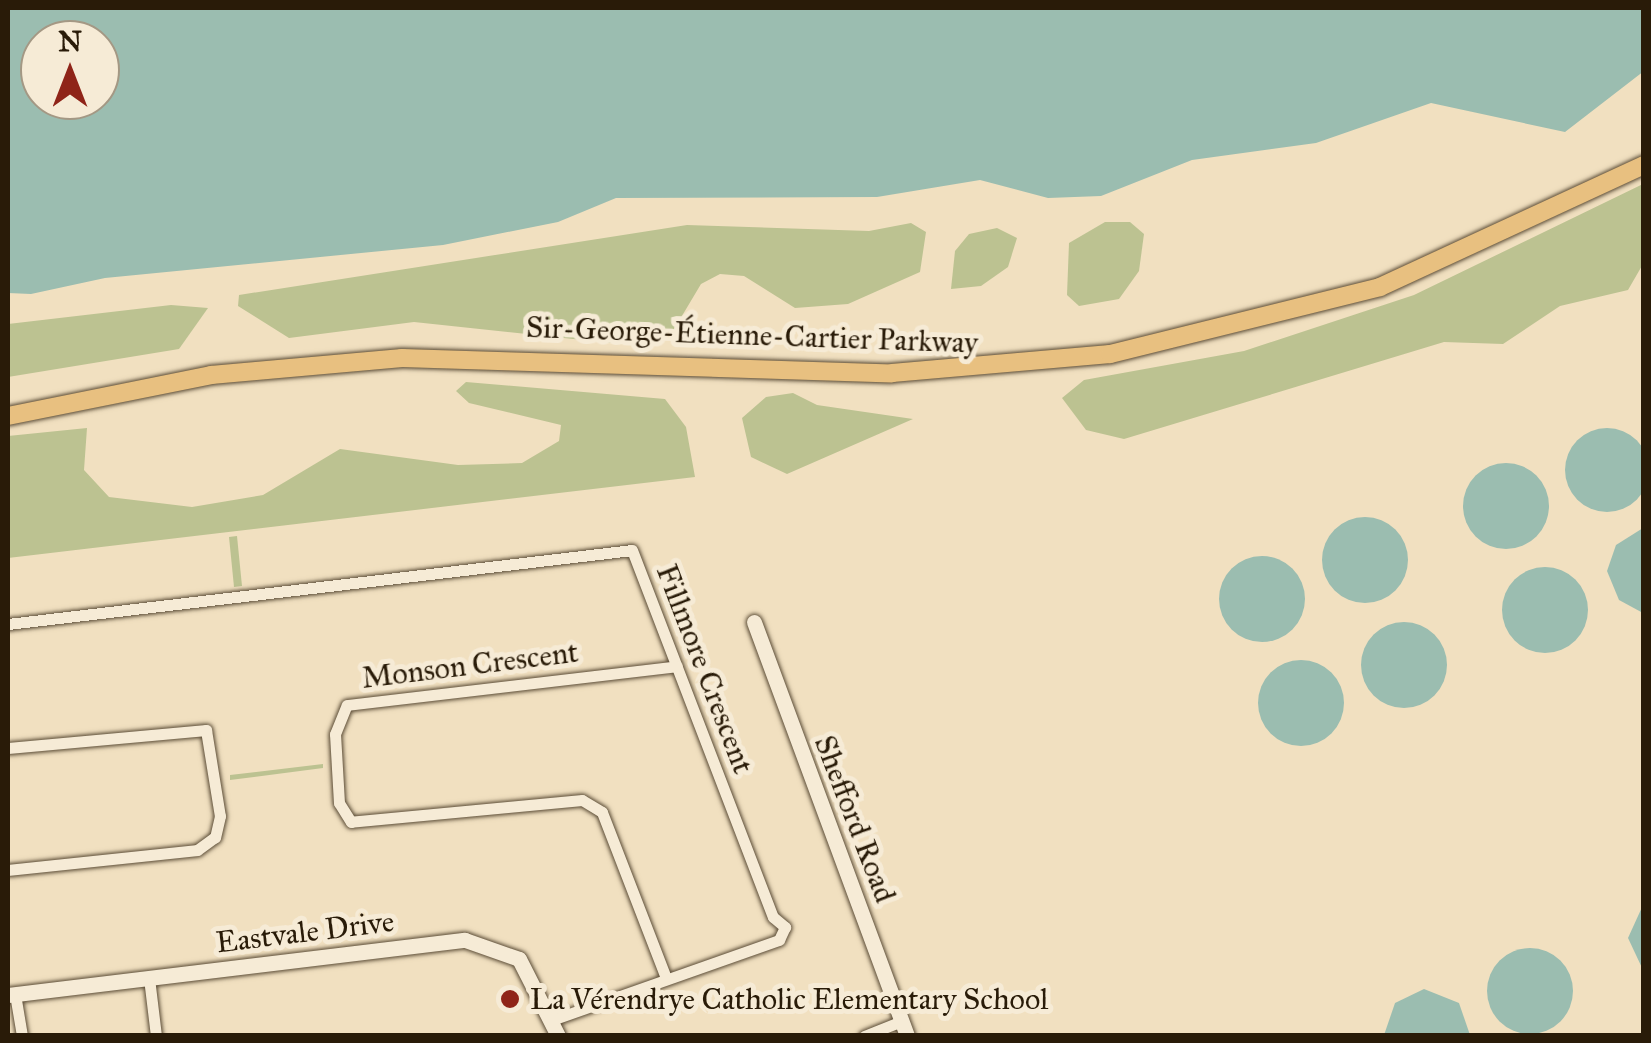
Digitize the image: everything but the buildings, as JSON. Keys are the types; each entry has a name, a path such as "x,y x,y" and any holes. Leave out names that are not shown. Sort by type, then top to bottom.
{"main road":[{"name":"Sir-George-Étienne-Cartier Parkway","path":"8,416 212,375 402,358 892,372 1110,354 1380,288 1644,165"}],"street":[{"name":"Fillmore Crescent","path":"8,624 617,548 632,550 773,918 784,927 779,940 666,978 555,1028"},
{"name":"Shefford Road","path":"754,622 904,1028"},
{"name":"Monson Crescent","path":"666,978 602,812 582,800 351,822 339,804 335,734 347,705 677,666"},
{"path":"8,748 206,730 220,816 215,838 197,850 8,870"},
{"name":"Eastvale Drive","path":"11,994 465,940 520,959 555,1028"},
{"path":"149,978 156,1036"},
{"path":"11,994 22,1036"},
{"path":"864,1036 904,1028"}],"green space":[{"path":"1643,184 1643,264 1628,290 1560,306 1503,344 1444,342 1124,439 1086,430 1062,398 1084,380 1244,351 1414,295"},
{"path":"1105,222 1130,222 1144,234 1139,271 1119,299 1079,306 1067,295 1069,243"},
{"path":"911,223 926,232 920,272 848,304 795,308 744,276 720,274 701,284 673,331 620,344 414,322 289,338 238,306 239,295 687,225 869,231"},
{"path":"997,228 1017,238 1008,267 981,286 951,289 955,251 969,234"},
{"path":"171,305 208,308 179,349 8,377 8,324"},
{"path":"466,382 665,399 686,427 695,477 8,558 8,436 87,428 84,470 109,497 192,507 263,495 340,449 458,465 522,463 559,441 561,425 469,403 456,391"},
{"path":"793,393 817,405 913,419 787,474 751,457 742,418 766,397"},
{"path":"237,536 242,586 234,587 229,537"},
{"path":"323,764 323,768 230,780 230,775"}],"shaded area":[{"path":"8,8 1643,8 1644,71 1565,132 1431,103 1316,143 1192,160 1101,196 1048,198 980,180 877,197 616,198 558,222 443,245 105,278 31,294 8,293"},
{"path":"1607,428 1623,431 1637,440 1646,454 1646,486 1637,500 1623,509 1607,512 1591,509 1577,500 1568,486 1565,470 1568,454 1577,440 1591,431"},
{"path":"1506,463 1523,466 1537,475 1546,489 1546,523 1537,537 1523,546 1506,549 1489,546 1475,537 1466,523 1463,506 1466,489 1475,475 1489,466"},
{"path":"1365,517 1382,520 1396,529 1405,543 1405,577 1396,591 1382,600 1365,603 1348,600 1334,591 1325,577 1322,560 1325,543 1334,529 1348,520"},
{"path":"1643,528 1643,613 1619,600 1607,571 1616,545"},
{"path":"1262,556 1279,559 1293,568 1302,582 1302,616 1293,630 1279,639 1262,642 1245,639 1231,630 1222,616 1219,599 1222,582 1231,568 1245,559"},
{"path":"1545,567 1562,570 1576,579 1585,593 1585,627 1576,641 1562,650 1545,653 1528,650 1514,641 1505,627 1502,610 1505,593 1514,579 1528,570"},
{"path":"1404,622 1421,625 1435,634 1444,648 1444,682 1435,696 1421,705 1404,708 1387,705 1373,696 1364,682 1361,665 1364,648 1373,634 1387,625"},
{"path":"1301,660 1318,663 1332,672 1341,686 1341,720 1332,734 1318,743 1301,746 1284,743 1270,734 1261,720 1258,703 1261,686 1270,672 1284,663"},
{"path":"1643,905 1643,970 1628,938"},
{"path":"1530,948 1547,951 1561,960 1570,974 1570,1008 1561,1022 1547,1031 1530,1034 1513,1031 1499,1022 1490,1008 1487,991 1490,974 1499,960 1513,951"},
{"path":"1424,989 1459,1003 1470,1035 1384,1035 1395,1003"}],"place":[{"name":"La Vérendrye Catholic Elementary School","path":"510,999"}]}
